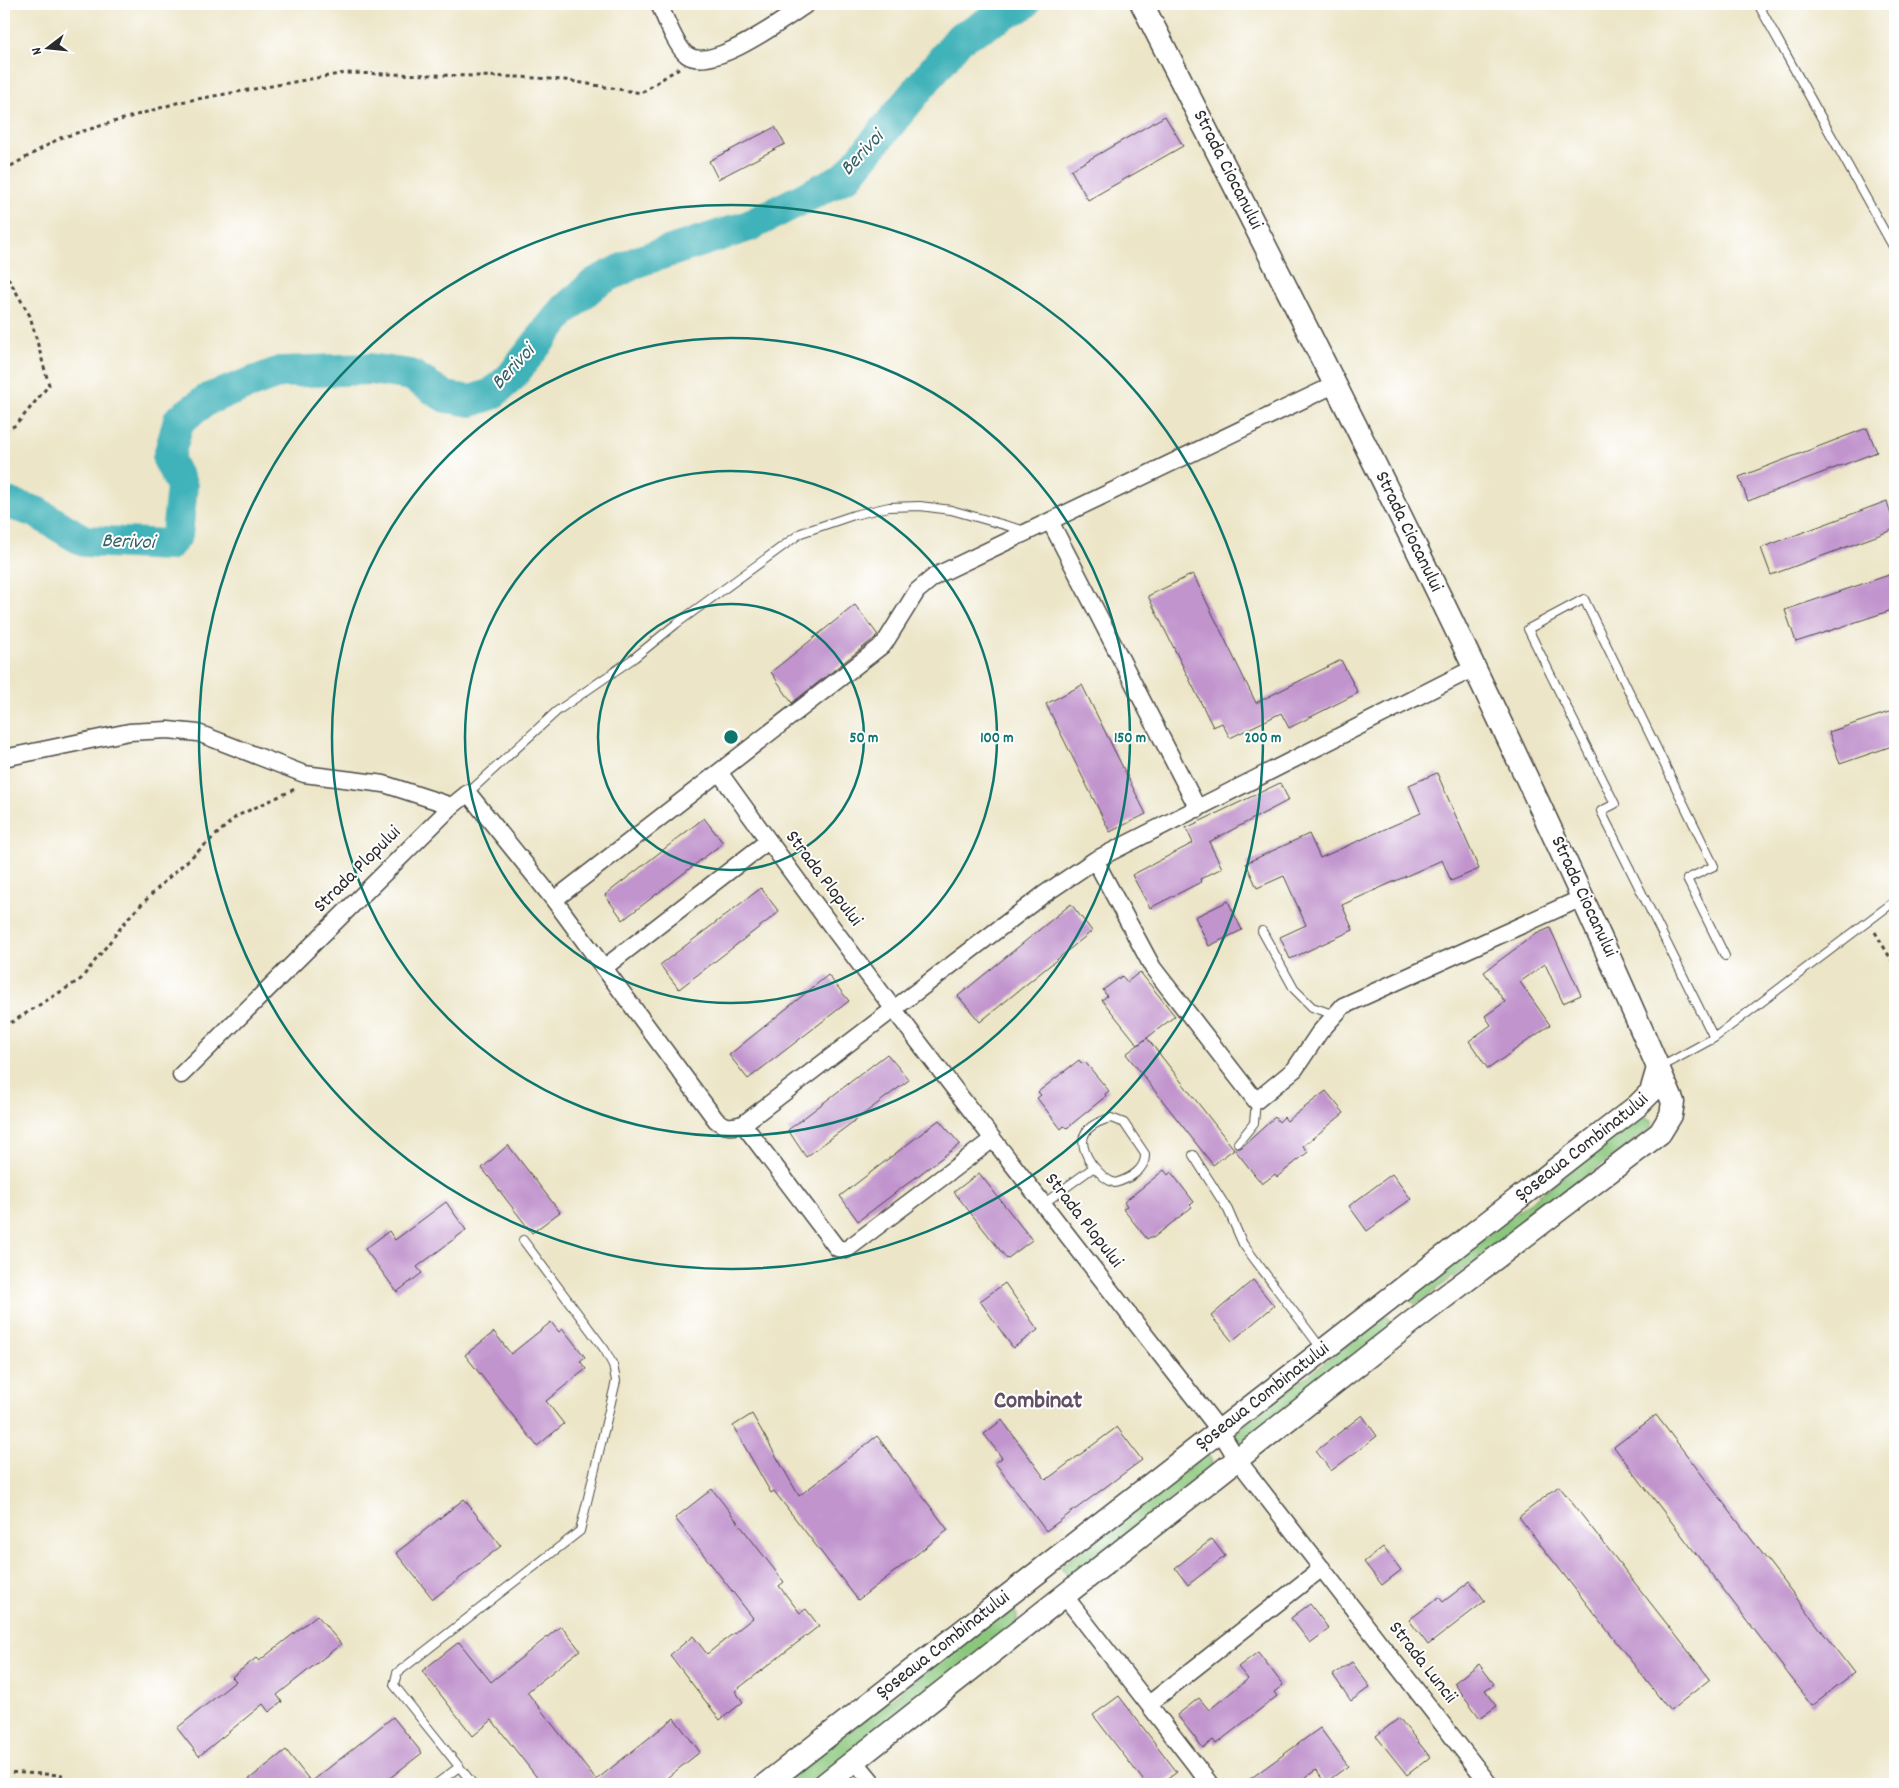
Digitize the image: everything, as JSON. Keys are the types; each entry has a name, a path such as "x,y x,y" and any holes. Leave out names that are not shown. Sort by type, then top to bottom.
{"main road":[{"name":"Strada Ciocanului","path":"1142,4 1336,384 1474,668 1584,896 1658,1068"},
{"name":"Șoseaua Combinatului","path":"766,1784 1044,1570 1392,1294 1637,1106 1651,1092 1658,1068"},
{"name":"Șoseaua Combinatului","path":"825,1784 1413,1321 1660,1133 1670,1114 1673,1102 1658,1068"},
{"path":"1392,1294 1413,1321"},
{"path":"1044,1570 1064,1595"}],"street":[{"path":"659,4 682,50 695,59 708,59 748,42 807,4"},
{"path":"554,900 884,644 917,591 935,576 1336,384"},
{"path":"1050,521 1198,809"},
{"path":"468,793 605,967 716,1120 721,1125 732,1127 743,1124 1044,895 1095,860 1474,668"},
{"path":"4,758 129,732 168,730 198,733 304,774 384,784 452,806"},
{"name":"Strada Plopului","path":"719,772 768,841 1043,1204 1220,1430 1237,1459"},
{"name":"Strada Plopului","path":"181,1075 452,806 468,793"},
{"path":"605,967 768,841"},
{"path":"1095,860 1153,968 1256,1101 1295,1069 1319,1033 1343,1006 1584,896"},
{"path":"743,1124 837,1248 846,1250 994,1139"},
{"name":"Strada Luncii","path":"1237,1459 1489,1784"},
{"path":"1149,1704 1322,1568"},
{"path":"1064,1595 1210,1784"},
{"path":"855,1760 874,1784"}],"lane":[{"path":"1758,4 1895,250"},
{"path":"468,793 557,711 634,658 676,624 801,533 854,515 889,507 920,506 951,510 1028,531"},
{"path":"1714,1038 1600,811 1615,804 1528,629 1584,599 1714,866 1687,879 1725,956"},
{"path":"1658,1068 1714,1038 1895,901"},
{"path":"1262,932 1294,989 1312,1007 1335,1015"},
{"path":"1238,1143 1254,1123 1256,1101"},
{"path":"1118,1119 1124,1123 1142,1147 1146,1160 1142,1166 1127,1178 1115,1183 1104,1178 1094,1167 1081,1141 1085,1131 1103,1120 1118,1119"},
{"path":"1193,1154 1228,1210 1243,1244 1322,1350"},
{"path":"1043,1204 1094,1167"},
{"path":"473,1784 394,1685 396,1673 580,1531 616,1381 613,1365 605,1350 523,1240"},
{"path":"436,1784 459,1767"}],"path":[{"path":"4,170 60,138 180,102 345,73 556,79 641,93 695,59"},
{"path":"4,271 30,316 49,384 16,425 4,431"},
{"path":"4,1027 81,978 129,917 178,868 237,816 278,798 317,777"},
{"path":"1868,921 1895,966"},
{"path":"4,1772 63,1775"}],"green space":[{"path":"1642,1116 1651,1120 1653,1126 1416,1305 1407,1297"},
{"path":"1386,1315 1393,1322 1393,1328 1241,1442 1235,1438 1235,1432"},
{"path":"1205,1455 1210,1457 1213,1466 1071,1577 1062,1570 1061,1566"},
{"path":"1009,1608 1017,1614 1017,1624 810,1784 781,1784"}],"building":[{"path":"1165,116 1183,146 1088,200 1071,170"},
{"path":"775,127 785,144 718,179 709,161"},
{"path":"1867,428 1877,452 1748,501 1739,477"},
{"path":"1887,501 1895,529 1771,575 1761,548"},
{"path":"1895,573 1895,609 1796,642 1785,610"},
{"path":"1193,574 1256,703 1341,660 1358,693 1289,728 1281,713 1230,738 1222,723 1213,727 1148,596"},
{"path":"855,605 878,635 792,703 771,672"},
{"path":"1082,685 1146,814 1110,832 1046,704"},
{"path":"1895,710 1895,745 1840,764 1829,732"},
{"path":"1437,773 1479,869 1451,881 1442,860 1342,905 1353,930 1290,959 1280,937 1306,925 1284,876 1257,888 1246,863 1309,834 1320,858 1421,813 1409,785"},
{"path":"1280,783 1289,800 1209,842 1222,868 1200,879 1201,882 1150,908 1132,875 1193,843 1186,828"},
{"path":"704,818 723,843 623,920 605,895"},
{"path":"761,888 779,912 679,989 660,965"},
{"path":"1228,901 1242,930 1209,946 1195,917"},
{"path":"1071,904 1092,931 980,1022 958,996"},
{"path":"1550,928 1581,995 1563,1003 1545,964 1520,982 1550,1025 1488,1069 1469,1041 1491,1025 1485,1016 1505,1002 1484,972 1534,935"},
{"path":"1140,972 1175,1016 1138,1045 1102,1000 1107,996 1103,990 1122,976 1127,982"},
{"path":"828,975 849,1001 748,1079 729,1055"},
{"path":"1147,1038 1234,1149 1213,1165 1126,1054"},
{"path":"887,1054 909,1080 806,1157 788,1130"},
{"path":"1079,1060 1082,1064 1085,1062 1109,1091 1105,1094 1106,1096 1067,1128 1064,1126 1061,1129 1037,1098 1041,1095 1038,1092"},
{"path":"1326,1091 1344,1113 1303,1146 1308,1152 1277,1177 1275,1174 1262,1184 1235,1150 1242,1147 1275,1117 1279,1122 1284,1117 1287,1121"},
{"path":"939,1120 960,1144 858,1221 840,1196"},
{"path":"508,1145 560,1212 532,1233 482,1168"},
{"path":"1164,1170 1168,1175 1171,1172 1194,1202 1190,1205 1192,1207 1153,1238 1147,1239 1123,1209 1127,1206 1124,1202"},
{"path":"979,1173 1032,1240 1007,1259 954,1192"},
{"path":"1392,1174 1411,1199 1367,1231 1349,1206"},
{"path":"446,1202 466,1230 417,1267 422,1273 397,1292 365,1249 389,1231 395,1240"},
{"path":"1253,1280 1274,1306 1232,1341 1211,1316"},
{"path":"1005,1283 1038,1330 1013,1348 980,1301"},
{"path":"551,1322 559,1332 563,1329 585,1357 580,1361 586,1369 546,1401 564,1424 537,1446 465,1355 494,1332 511,1354"},
{"path":"752,1414 799,1496 877,1436 948,1530 858,1600 774,1491 771,1493 733,1426"},
{"path":"1362,1415 1377,1436 1331,1471 1316,1451"},
{"path":"1656,1415 1854,1673 1812,1705 1614,1447"},
{"path":"1002,1420 1046,1480 1117,1427 1142,1460 1046,1531 995,1463 1002,1458 984,1434"},
{"path":"1559,1486 1710,1679 1670,1711 1519,1517"},
{"path":"712,1489 784,1582 779,1586 800,1613 806,1609 819,1626 735,1691 743,1702 720,1720 670,1655 693,1636 707,1654 753,1618 675,1518"},
{"path":"464,1499 501,1546 433,1599 396,1553"},
{"path":"1212,1539 1225,1556 1188,1585 1175,1568"},
{"path":"1383,1547 1401,1570 1382,1585 1364,1562"},
{"path":"1470,1581 1485,1601 1428,1645 1409,1620 1439,1597 1443,1602"},
{"path":"1310,1604 1329,1629 1310,1643 1291,1618"},
{"path":"317,1615 341,1644 277,1695 282,1702 269,1712 263,1704 199,1756 177,1728 236,1681 232,1677 256,1658 259,1661"},
{"path":"561,1626 580,1650 527,1692 596,1780 674,1718 700,1752 659,1784 542,1784 492,1720 473,1736 422,1671 459,1642 491,1682"},
{"path":"1258,1652 1283,1685 1274,1692 1277,1696 1216,1744 1213,1740 1203,1748 1177,1715 1199,1698 1209,1710 1248,1679 1238,1667"},
{"path":"1352,1662 1370,1687 1351,1701 1333,1675"},
{"path":"1479,1664 1494,1684 1485,1690 1497,1706 1480,1718 1454,1683"},
{"path":"1119,1696 1177,1772 1161,1784 1146,1784 1093,1715"},
{"path":"393,1717 422,1753 382,1784 243,1784 286,1750 311,1782"},
{"path":"1399,1718 1430,1757 1407,1775 1376,1736"},
{"path":"1320,1728 1348,1766 1325,1783 1316,1770 1296,1784 1243,1784"}],"waterway":[{"name":"Berivoi","path":"4,502 36,512 84,541 168,545 177,535 182,486 168,459 179,420 208,399 280,372 370,369 411,375 446,397 471,401 492,394 511,377 563,311 595,283 639,261 749,226 847,176 960,38 1024,4"}],"district":[{"name":"Combinat","path":"1038,1402"}]}
